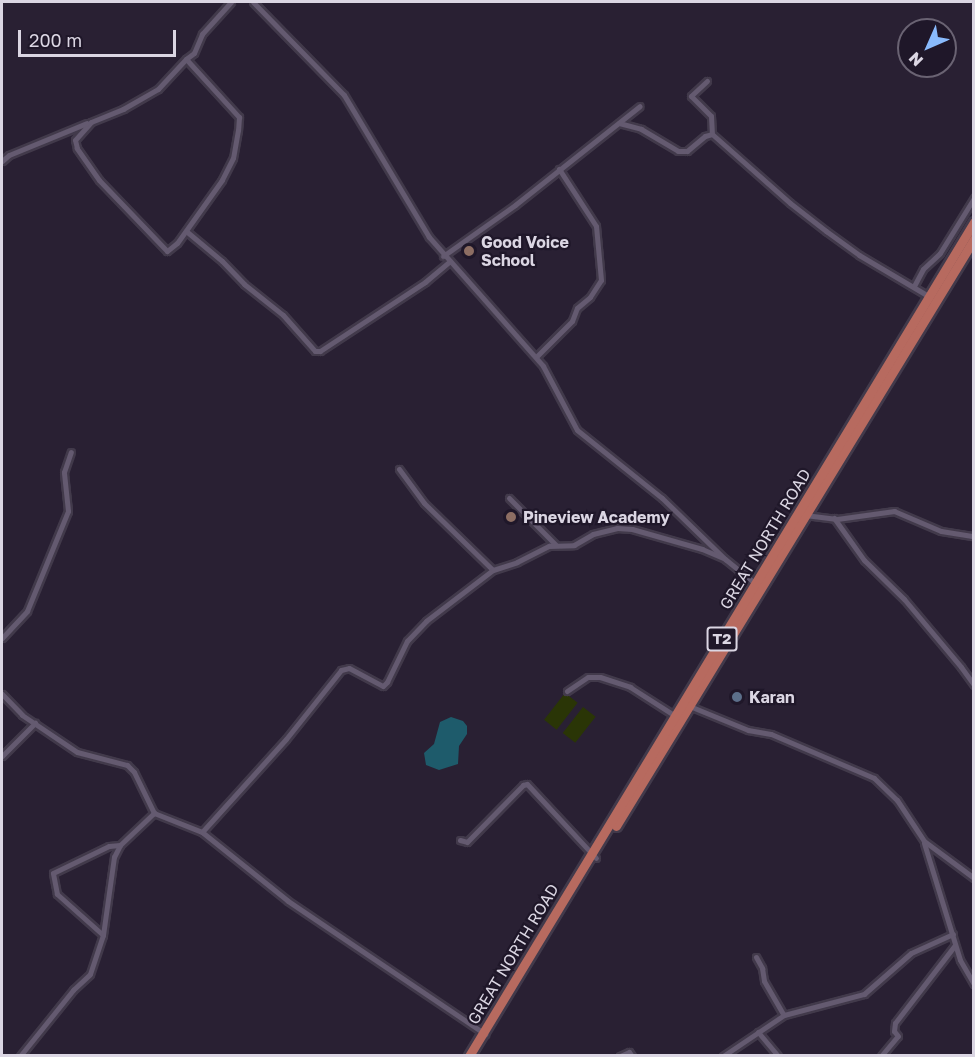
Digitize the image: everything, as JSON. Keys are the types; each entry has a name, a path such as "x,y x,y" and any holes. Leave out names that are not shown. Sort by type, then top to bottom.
{"highway":[{"name":"GREAT NORTH ROAD","path":"469,1056 594,856 932,299 974,222"},
{"name":"GREAT NORTH ROAD","path":"932,299 974,239"},
{"name":"GREAT NORTH ROAD","path":"474,1056 484,1034"}],"street":[{"path":"2,161 9,155 148,96 167,81 196,49 202,34 231,2"},
{"path":"253,2 344,95 429,237 443,256 536,357 549,375 565,412 577,430 662,498 725,559 758,586"},
{"path":"91,122 74,143 99,180 167,251 186,231 222,180 233,158 239,117 186,59"},
{"path":"707,81 691,96 711,116 712,134 782,196 826,231 859,255 914,286 932,299"},
{"path":"443,256 515,205 640,106"},
{"path":"619,123 642,129 678,151 687,151 705,136 712,134"},
{"path":"536,357 572,321 577,308 592,295 601,280 596,226 560,169"},
{"path":"914,286 923,269 940,253 974,198"},
{"path":"186,231 222,261 244,284 283,315 315,351 320,351 425,282 449,262"},
{"path":"2,638 27,611 68,511 64,472 71,452"},
{"path":"399,470 424,503 493,570"},
{"path":"509,498 556,545"},
{"path":"802,513 834,518 894,511 934,529 974,536"},
{"path":"834,518 859,553 925,624 974,686"},
{"path":"202,831 286,739 341,670 349,669 383,686 407,641 426,621 493,570 556,545 574,545 593,534 626,528 702,549 725,559"},
{"path":"567,691 588,677 600,677 624,684 678,718"},
{"path":"2,694 35,723 77,752 130,767 154,813 202,831 288,901 484,1034"},
{"path":"686,704 748,730 771,734 874,778 901,805 924,841 960,960 974,984"},
{"path":"2,756 35,723"},
{"path":"460,840 466,842 523,785 527,784 594,856"},
{"path":"20,1056 73,990 90,974 103,935 114,857 120,845 154,813"},
{"path":"924,841 972,876 974,867"},
{"path":"103,935 57,894 53,873 109,846 120,845"},
{"path":"723,1056 784,1015 864,994 911,953 953,934"},
{"path":"881,1056 898,1036 894,1031 895,1023 956,944"},
{"path":"756,957 762,968 764,981 784,1015"},
{"path":"758,1032 778,1056"},
{"path":"620,1056 629,1052 632,1056"}],"green space":[{"path":"565,693 578,703 557,730 544,720"},
{"path":"583,707 596,717 575,743 563,733"}],"water":[{"path":"451,717 463,721 467,726 467,734 459,746 458,764 439,770 426,765 424,753 434,744 440,722"}],"place":[{"name":"Good Voice School","path":"469,251"},
{"name":"Pineview Academy","path":"511,517"},
{"name":"Karan","path":"737,697"}]}
